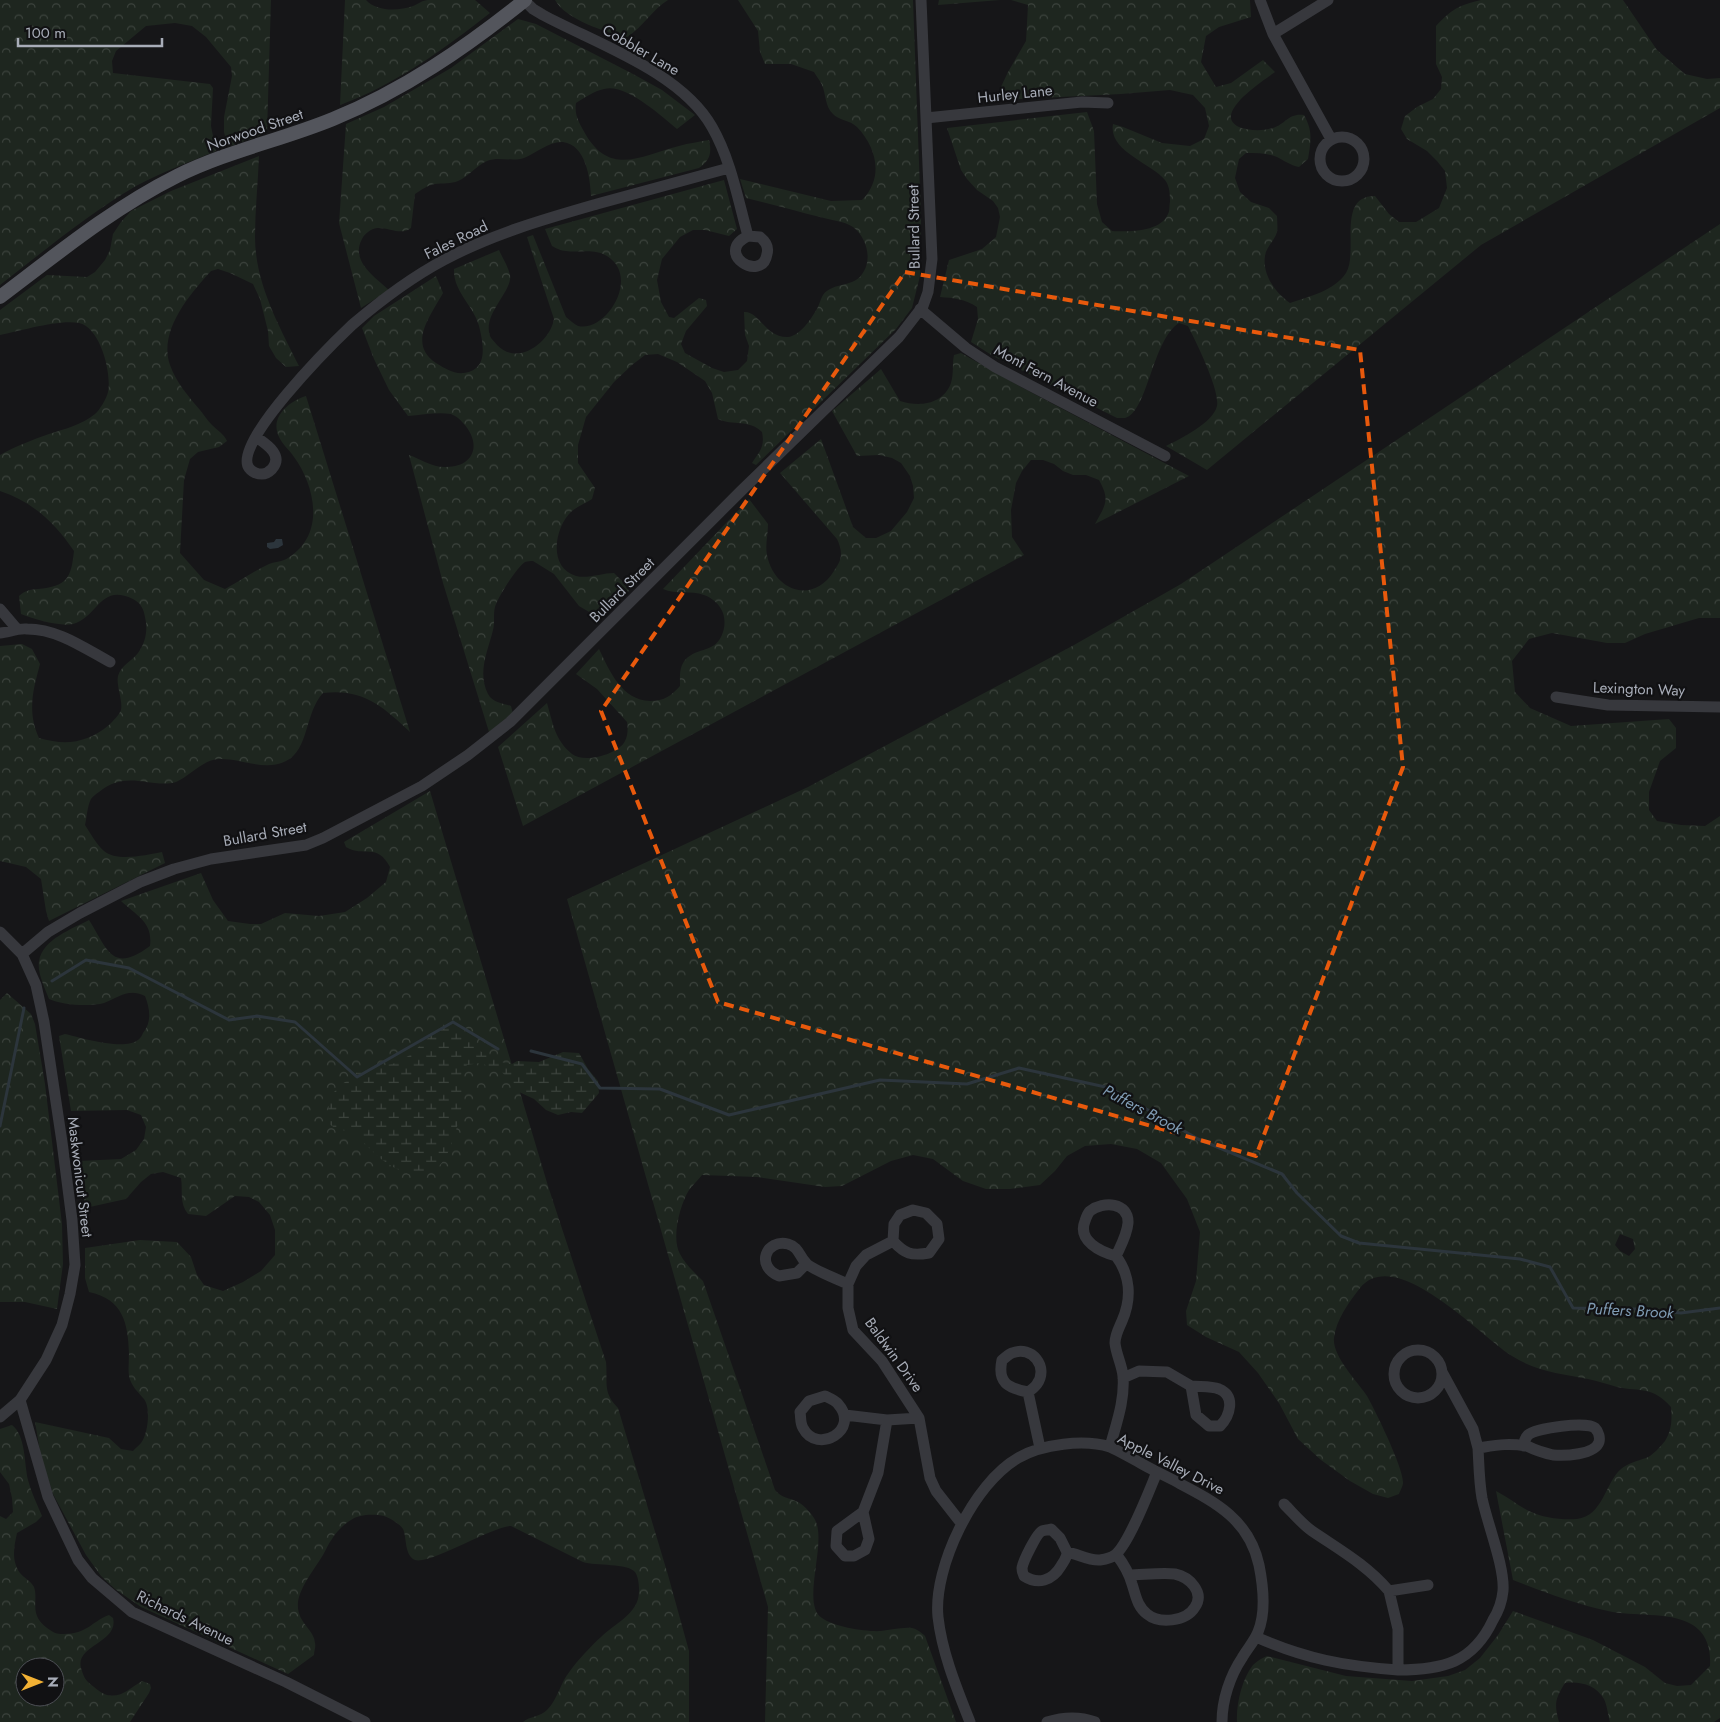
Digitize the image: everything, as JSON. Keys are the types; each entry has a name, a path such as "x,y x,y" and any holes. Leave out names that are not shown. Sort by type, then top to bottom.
{"main road":[{"name":"Norwood Street","path":"0,297 109,216 156,187 214,161 309,128 375,100 414,80 453,55 524,0"}],"street":[{"name":"Cobbler Lane","path":"524,0 543,16 638,64 678,88 693,101 713,128 721,145 748,236"},
{"name":"Bullard Street","path":"22,954 48,932 140,882 174,869 211,859 306,845 422,786 468,755 510,722 741,491 899,337 920,309 928,292 932,259 921,0"},
{"path":"1260,0 1273,34 1331,139"},
{"path":"1273,34 1328,0"},
{"name":"Hurley Lane","path":"926,118 1082,102 1108,104"},
{"name":"Fales Road","path":"256,437 287,392 335,341 368,312 416,277 444,260 497,236 546,218 728,168"},
{"name":"Mont Fern Avenue","path":"920,309 966,348 995,367 1166,456"},
{"path":"0,609 17,629"},
{"path":"0,633 17,629 28,629 56,634 73,641 110,662"},
{"name":"Lexington Way","path":"1556,697 1608,705 1720,707"},
{"name":"Maskwonicut Street","path":"0,932 22,954 36,985 44,1022 72,1220 75,1265 62,1325 46,1360 20,1400 0,1417"},
{"path":"1110,1447 1122,1403 1123,1378 1115,1340 1125,1313 1128,1291 1123,1265 1116,1256 1102,1251 1088,1242 1083,1232 1089,1212 1101,1205 1114,1204 1120,1207 1127,1215 1128,1222 1125,1238 1116,1256"},
{"path":"913,1210 926,1213 938,1224 939,1239 929,1253 915,1255 901,1250 892,1241 894,1224 900,1215 913,1210"},
{"name":"Baldwin Drive","path":"892,1241 866,1255 856,1266 848,1284 848,1308 853,1330 882,1361 919,1418 930,1478 936,1492 961,1523"},
{"path":"806,1264 848,1284"},
{"path":"1256,1636 1288,1650 1324,1661 1358,1667 1398,1670 1435,1668 1448,1664 1472,1651 1490,1628 1503,1591 1482,1497 1478,1448 1472,1430 1440,1365 1431,1354 1418,1350 1404,1354 1399,1359 1394,1372 1394,1379 1401,1392 1407,1396 1422,1398 1435,1392 1439,1386 1442,1372"},
{"path":"1123,1378 1139,1371 1167,1372 1191,1386"},
{"path":"1028,1392 1040,1448"},
{"name":"Richards Avenue","path":"20,1400 48,1497 78,1560 92,1578 132,1612 286,1682 365,1722"},
{"name":"Baldwin Drive","path":"845,1414 887,1420 919,1418"},
{"path":"863,1512 878,1473 887,1420"},
{"path":"1478,1448 1502,1444 1524,1446 1550,1454 1566,1455 1590,1451 1598,1444 1599,1438 1596,1429 1590,1425 1557,1427 1544,1429 1528,1435 1524,1446"},
{"name":"Apple Valley Drive","path":"970,1722 958,1693 945,1649 938,1616 940,1584 961,1523 976,1500 996,1476 1017,1458 1040,1448 1056,1445 1085,1444 1110,1447 1217,1503 1231,1514 1244,1530 1256,1555 1260,1574 1262,1614 1256,1636 1230,1680 1225,1698 1222,1722"},
{"path":"1067,1552 1095,1560 1108,1558 1116,1554 1130,1532 1157,1472"},
{"path":"1284,1504 1311,1530 1367,1568 1389,1591 1398,1629 1398,1670"},
{"path":"1051,1530 1056,1533 1067,1552 1067,1557 1052,1577 1046,1580 1032,1581 1024,1576 1022,1568 1041,1531 1051,1530"},
{"path":"1116,1554 1129,1575 1139,1606 1156,1620 1178,1618 1190,1613 1196,1606 1198,1593 1184,1577 1167,1573 1129,1575"},
{"path":"1389,1591 1428,1585"},
{"path":"1047,1722 1068,1718 1084,1718 1095,1722"}],"highlighted area":[{"path":"905,272 1360,350 1403,767 1256,1156 718,1002 601,711"}],"green space":[{"path":"0,0 271,0 267,133 228,147 224,132 224,117 232,76 231,67 206,37 192,26 175,23 146,26 116,51 112,61 113,73 210,84 213,88 211,126 216,151 156,176 118,197 66,233 0,285"},
{"path":"345,0 366,0 376,7 395,9 407,8 426,0 475,0 490,13 437,53 400,77 340,105"},
{"path":"555,0 668,0 627,37 598,29 577,19 560,7"},
{"path":"738,0 913,0 921,217 920,276 912,308 896,329 756,465 752,463 762,445 762,432 752,425 718,419 712,393 705,381 677,362 658,354 645,355 614,382 586,417 578,445 578,463 595,488 592,499 574,509 566,518 561,526 557,546 561,564 567,571 581,577 614,573 629,591 601,619 579,606 554,574 533,561 525,562 517,570 495,607 494,627 483,670 485,686 490,697 495,701 511,706 513,714 489,732 443,583 409,455 437,466 456,466 464,463 473,452 472,438 462,422 451,414 435,413 408,416 389,390 362,328 374,316 436,276 443,293 424,329 423,347 427,355 436,363 453,372 464,373 477,368 483,351 478,322 457,285 454,269 499,250 509,272 510,281 490,319 490,336 505,351 523,353 540,343 551,328 554,319 527,237 533,235 566,317 578,326 589,326 599,321 616,302 621,277 617,265 607,256 597,252 564,251 555,248 552,246 545,229 724,180 737,229 729,236 705,230 693,230 680,237 662,259 657,280 661,302 669,317 674,318 699,298 706,300 707,306 686,331 681,344 685,353 712,368 724,372 738,370 747,361 749,346 745,335 744,312 750,313 768,329 780,336 792,336 804,328 827,291 850,283 860,277 867,260 864,242 858,231 845,223 746,198 740,179 831,201 862,200 873,182 875,163 864,135 857,127 838,118 830,111 822,85 814,72 791,64 765,64 760,52 758,31"},
{"path":"939,0 1000,0 938,5"},
{"path":"1011,0 1250,0 1251,17 1219,27 1206,36 1201,62 1216,87 1231,83 1263,60 1275,72 1251,89 1235,106 1231,114 1232,121 1239,127 1252,130 1269,129 1291,117 1299,115 1304,115 1309,126 1310,147 1308,159 1299,167 1277,157 1246,153 1239,159 1235,178 1240,192 1251,202 1269,208 1277,216 1277,232 1265,256 1266,270 1275,289 1290,303 1328,289 1346,273 1351,252 1352,215 1356,205 1363,198 1375,196 1389,214 1399,222 1416,222 1439,208 1447,188 1445,171 1427,151 1407,139 1401,129 1405,116 1433,99 1441,89 1442,77 1436,64 1436,26 1452,11 1461,6 1481,0 1623,0 1657,50 1685,74 1707,79 1720,78 1720,108 1481,245 1207,470 1166,446 1203,424 1217,406 1215,389 1188,326 1179,323 1170,332 1162,344 1145,390 1133,413 1125,418 1117,418 993,356 971,342 978,319 977,307 959,299 940,297 949,260 982,249 996,237 1000,217 998,208 993,201 977,190 961,170 947,128 1087,112 1094,131 1097,204 1102,222 1112,231 1127,231 1151,228 1164,220 1169,211 1169,191 1167,182 1159,174 1132,156 1117,142 1113,133 1113,124 1162,143 1190,146 1204,139 1209,126 1205,108 1193,95 1170,90 1000,100 1000,89 1026,41 1028,5"},
{"path":"518,19 536,24 633,74 662,90 695,115 677,129 643,102 622,91 613,88 593,93 576,103 577,116 586,135 596,148 606,156 628,160 709,140 710,152 708,159 699,168 591,196 588,172 582,156 571,144 558,142 548,145 524,158 487,161 453,183 430,185 415,194 411,228 399,231 377,228 368,232 362,239 359,254 362,261 371,274 389,290 361,308 339,223 346,124 384,107 451,68"},
{"path":"259,156 255,237 259,271 270,304 299,366 286,367 276,358 269,346 268,331 260,299 253,284 230,273 218,269 211,271 178,314 168,339 167,352 170,365 187,394 227,441 219,447 198,452 190,459 184,480 180,553 204,580 225,589 269,564 286,559 302,545 309,533 312,522 312,499 300,466 280,439 277,425 281,414 290,404 306,396 410,732 391,714 361,696 337,692 323,693 313,710 299,748 286,761 278,764 261,765 219,759 207,762 172,783 127,781 110,785 94,796 89,805 85,825 96,842 104,851 116,856 132,857 162,852 165,863 49,921 41,879 26,867 0,861 0,646 22,644 32,649 40,664 32,701 33,719 39,738 58,742 76,741 93,736 101,731 120,712 119,672 141,649 146,636 146,622 140,605 133,599 122,595 113,595 106,598 82,620 68,625 40,620 21,614 19,596 28,591 55,586 66,579 71,568 74,551 59,531 33,507 0,491 0,455 30,441 79,424 90,418 103,404 109,384 103,352 93,333 86,326 71,322 61,323 0,335 0,310 47,275 87,277 95,272 105,260 110,250 113,234 131,211 171,191"},
{"path":"1720,224 1720,618 1699,618 1645,634 1625,643 1607,643 1552,633 1529,639 1512,661 1515,692 1530,708 1571,726 1669,719 1676,728 1676,748 1660,761 1649,792 1649,810 1657,821 1681,825 1705,826 1720,816 1720,1718 1714,1722 1610,1722 1605,1701 1597,1690 1582,1683 1565,1683 1557,1698 1556,1711 1559,1722 1237,1722 1239,1700 1246,1677 1253,1665 1267,1656 1346,1676 1412,1681 1448,1676 1465,1670 1480,1658 1498,1635 1513,1611 1593,1640 1645,1667 1665,1683 1677,1686 1691,1685 1710,1666 1710,1660 1707,1642 1701,1632 1691,1624 1672,1617 1618,1613 1596,1608 1513,1580 1496,1491 1525,1509 1540,1515 1565,1519 1586,1517 1598,1506 1611,1482 1621,1469 1648,1457 1665,1441 1671,1424 1671,1407 1658,1396 1646,1391 1617,1387 1530,1365 1512,1356 1438,1298 1416,1285 1395,1277 1376,1278 1360,1288 1352,1299 1340,1318 1334,1338 1337,1353 1367,1396 1376,1414 1394,1453 1402,1476 1403,1484 1399,1494 1388,1498 1373,1494 1350,1481 1321,1460 1298,1439 1279,1403 1258,1373 1239,1352 1206,1337 1187,1325 1186,1311 1196,1281 1200,1232 1187,1199 1161,1163 1137,1149 1111,1144 1085,1146 1067,1156 1040,1185 1010,1189 986,1189 963,1181 933,1159 913,1155 891,1161 842,1186 825,1187 757,1177 702,1175 689,1190 678,1222 677,1247 684,1261 703,1281 775,1490 783,1496 800,1503 816,1522 818,1545 814,1601 816,1611 827,1621 859,1630 881,1631 912,1628 921,1632 925,1636 956,1722 765,1722 768,1607 567,899 808,787 1074,645 1181,584","holes":["1620,1234 1633,1239 1635,1249 1629,1256 1620,1251 1615,1245"]},
{"path":"961,353 1189,476 1095,524 1105,502 1105,492 1099,480 1086,475 1073,475 1043,460 1031,460 1022,471 1016,483 1011,510 1012,537 1024,555 523,826 498,747 547,703 558,737 566,749 577,757 592,758 601,756 621,746 627,736 627,722 597,689 576,674 599,649 618,683 632,696 655,701 667,697 677,690 680,686 683,663 695,653 716,644 723,632 724,618 722,610 707,596 663,589 749,499 768,524 767,555 777,577 786,585 795,589 816,588 825,582 839,563 841,550 838,541 780,473 821,439 853,527 866,538 876,538 891,531 907,512 914,498 910,476 901,463 892,458 879,455 857,456 832,411 881,369 900,401 915,404 930,403 942,396 947,390 951,383 954,355"},
{"path":"430,791 548,1186 606,1362 608,1392 618,1408 668,1575 689,1651 689,1722 523,1722 547,1710 567,1676 585,1653 597,1640 626,1617 634,1607 638,1599 639,1587 637,1575 631,1569 583,1562 511,1526 490,1532 434,1557 415,1560 411,1558 407,1550 403,1529 397,1523 384,1516 371,1515 354,1518 340,1528 329,1543 299,1596 298,1609 300,1615 314,1638 314,1655 288,1674 141,1607 115,1589 101,1576 86,1555 53,1494 41,1457 35,1422 109,1438 121,1449 133,1451 143,1439 147,1427 146,1403 133,1386 129,1376 129,1353 125,1322 116,1306 109,1300 89,1292 85,1278 85,1248 140,1240 177,1242 191,1257 197,1275 204,1285 223,1291 261,1271 275,1255 275,1230 270,1215 259,1202 249,1197 235,1196 206,1216 188,1214 182,1201 181,1178 163,1172 151,1174 126,1199 85,1208 79,1161 121,1159 136,1150 144,1139 146,1127 141,1115 127,1110 71,1111 59,1036 65,1034 113,1044 132,1043 140,1038 146,1029 149,1011 145,996 134,993 124,994 104,1003 91,1005 68,1004 49,999 39,970 39,961 42,953 59,936 89,920 101,941 112,955 119,958 127,958 137,954 150,946 149,931 143,920 121,901 201,873 213,900 228,921 261,924 285,913 319,916 345,912 367,898 386,882 390,867 380,855 353,850 346,847 344,842"},
{"path":"7,993 31,1014 35,1024 45,1084 62,1224 63,1264 57,1309 25,1302 0,1302 0,1000"},
{"path":"444,1023 457,1028 475,1048 507,1064 517,1061 539,1062 563,1052 579,1053 588,1069 598,1081 599,1093 582,1113 571,1112 558,1115 546,1110 534,1099 517,1091 500,1070 480,1063 467,1065 462,1080 462,1106 447,1153 440,1165 430,1173 418,1175 403,1172 376,1155 356,1135 335,1128 328,1123 327,1113 333,1093 342,1084 353,1077 358,1071 396,1063 410,1055"},
{"path":"12,1425 20,1436 28,1480 42,1516 36,1522 17,1533 14,1553 15,1563 20,1573 34,1587 37,1616 42,1623 55,1633 78,1632 109,1615 113,1618 113,1626 110,1633 84,1654 81,1660 81,1668 88,1682 107,1695 122,1694 142,1681 150,1684 149,1693 130,1722 0,1722 0,1516 6,1519 13,1512 9,1484 0,1472 0,1429"}],"shaded area":[{"path":"276,539 282,539 283,545 270,549 267,547 267,543 274,542"}],"waterway":[{"path":"52,981 86,960 129,968 229,1020 257,1016 295,1022 357,1077 453,1022 498,1049"},
{"path":"0,1126 24,1008"},
{"name":"Puffers Brook","path":"531,1051 582,1064 600,1088 660,1089 729,1115 880,1080 967,1084 1019,1068 1110,1088 1198,1139 1282,1174 1297,1193 1341,1236 1359,1243 1520,1259 1550,1267 1573,1308 1636,1309 1681,1313 1720,1308"}]}
